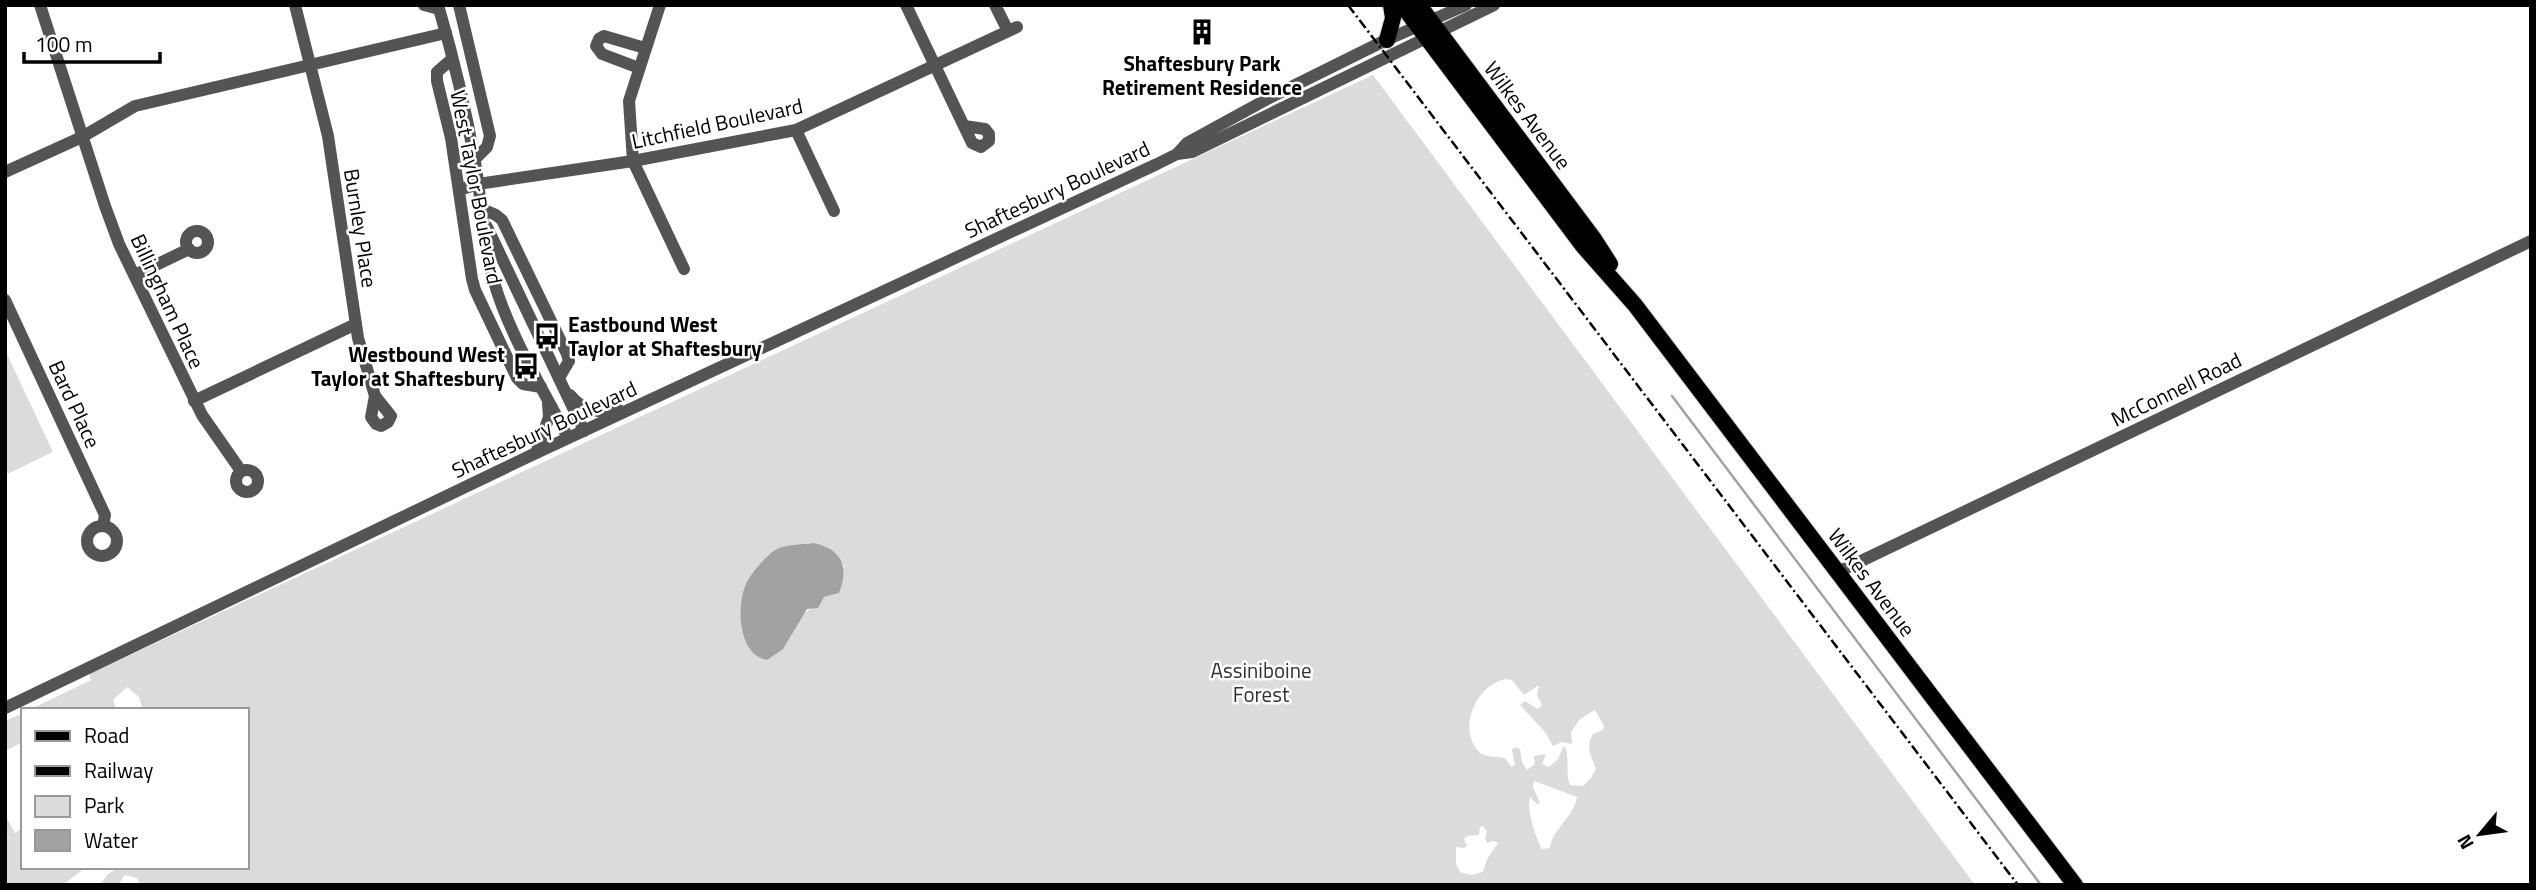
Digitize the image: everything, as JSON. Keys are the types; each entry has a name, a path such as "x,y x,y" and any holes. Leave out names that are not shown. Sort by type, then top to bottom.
{"main road":[{"path":"1387,40 1393,18 1391,5"},
{"path":"1402,5 1429,30"},
{"path":"1419,5 1429,30"},
{"name":"Wilkes Avenue","path":"1429,30 1594,239 1635,305 2075,885"}],"street":[{"name":"Billingham Place","path":"40,5 104,206 194,401 241,471"},
{"name":"Burnley Place","path":"295,5 328,136 356,324 375,396"},
{"name":"West Taylor Boulevard","path":"424,5 439,7 446,33 474,160 483,214 484,242 494,281 511,325 568,438"},
{"name":"West Taylor Boulevard","path":"459,5 490,136 487,147 474,160"},
{"path":"660,5 629,101 633,161 684,270"},
{"path":"906,5 964,126"},
{"name":"Litchfield Boulevard","path":"459,190 478,184 633,161 796,130 1012,29 995,5"},
{"path":"1429,30 1466,5"},
{"path":"1429,30 1494,5"},
{"name":"Shaftesbury Boulevard","path":"1177,155 1187,143 1247,110 1387,40 1429,30"},
{"name":"Shaftesbury Boulevard","path":"5,708 568,438 1177,155 1192,152 1429,30"},
{"path":"5,172 82,137 135,106 446,33"},
{"path":"639,68 602,54 597,46 599,39 604,36 645,48"},
{"name":"West Taylor Boulevard","path":"452,59 437,72 437,81 451,138 475,290 517,378 523,384 544,392"},
{"path":"796,130 834,211"},
{"name":"West Taylor Boulevard","path":"483,214 496,215 502,220 567,354 569,361 562,384"},
{"name":"West Taylor Boulevard","path":"483,214 584,431"},
{"name":"McConnell Road","path":"1838,572 2531,241"},
{"path":"135,275 189,249"},
{"name":"Bard Place","path":"5,300 105,515 103,526"},
{"path":"194,401 356,324"},
{"path":"562,384 576,403 591,410 603,413 633,408"},
{"path":"536,453 549,417 544,392"}],"green space":[{"name":"Assiniboine Forest","path":"1373,75 1975,885 140,885 137,878 125,875 118,885 100,885 116,869 248,869 248,708 142,708 139,697 127,687 113,700 116,708 33,708 91,680 89,674","holes":["813,543 844,565 839,593 824,597 801,617 747,582 776,549","1506,679 1512,680 1524,695 1539,685 1537,695 1542,705 1538,709 1525,701 1520,705 1546,733 1553,746 1562,742 1572,744 1571,732 1580,719 1595,710 1604,726 1603,730 1593,734 1589,743 1596,769 1583,786 1570,785 1565,747 1549,767 1542,764 1546,754 1534,756 1535,764 1527,770 1522,762 1520,749 1515,747 1512,750 1515,765 1511,767 1505,758 1487,756 1478,751 1469,730 1473,708 1486,689","1534,781 1577,797 1572,811 1555,834 1550,848 1542,849 1532,824 1530,797 1537,804 1540,803 1533,787","1483,826 1487,831 1487,843 1498,843 1487,859 1483,872 1471,875 1460,872 1456,864 1456,847 1467,846 1464,839 1467,836 1479,835 1480,827"]},
{"path":"5,350 53,452 5,475"},
{"path":"21,714 21,743 5,751 5,721"},
{"path":"5,815 15,833 21,829 21,869 83,869 63,885 5,885 5,840 10,837 5,838"}],"water":[{"path":"813,543 830,549 841,560 844,574 839,593 824,597 818,608 807,609 783,649 767,660 757,656 745,640 742,628 741,604 746,584 775,550"}],"waterway":[{"path":"1672,396 2041,885"}],"railway":[{"path":"1348,5 2018,885"}],"place":[{"name":"Shaftesbury Park Retirement Residence","path":"1202,32"},
{"name":"Eastbound West Taylor at Shaftesbury","path":"547,336"},
{"name":"Westbound West Taylor at Shaftesbury","path":"526,366"}]}
